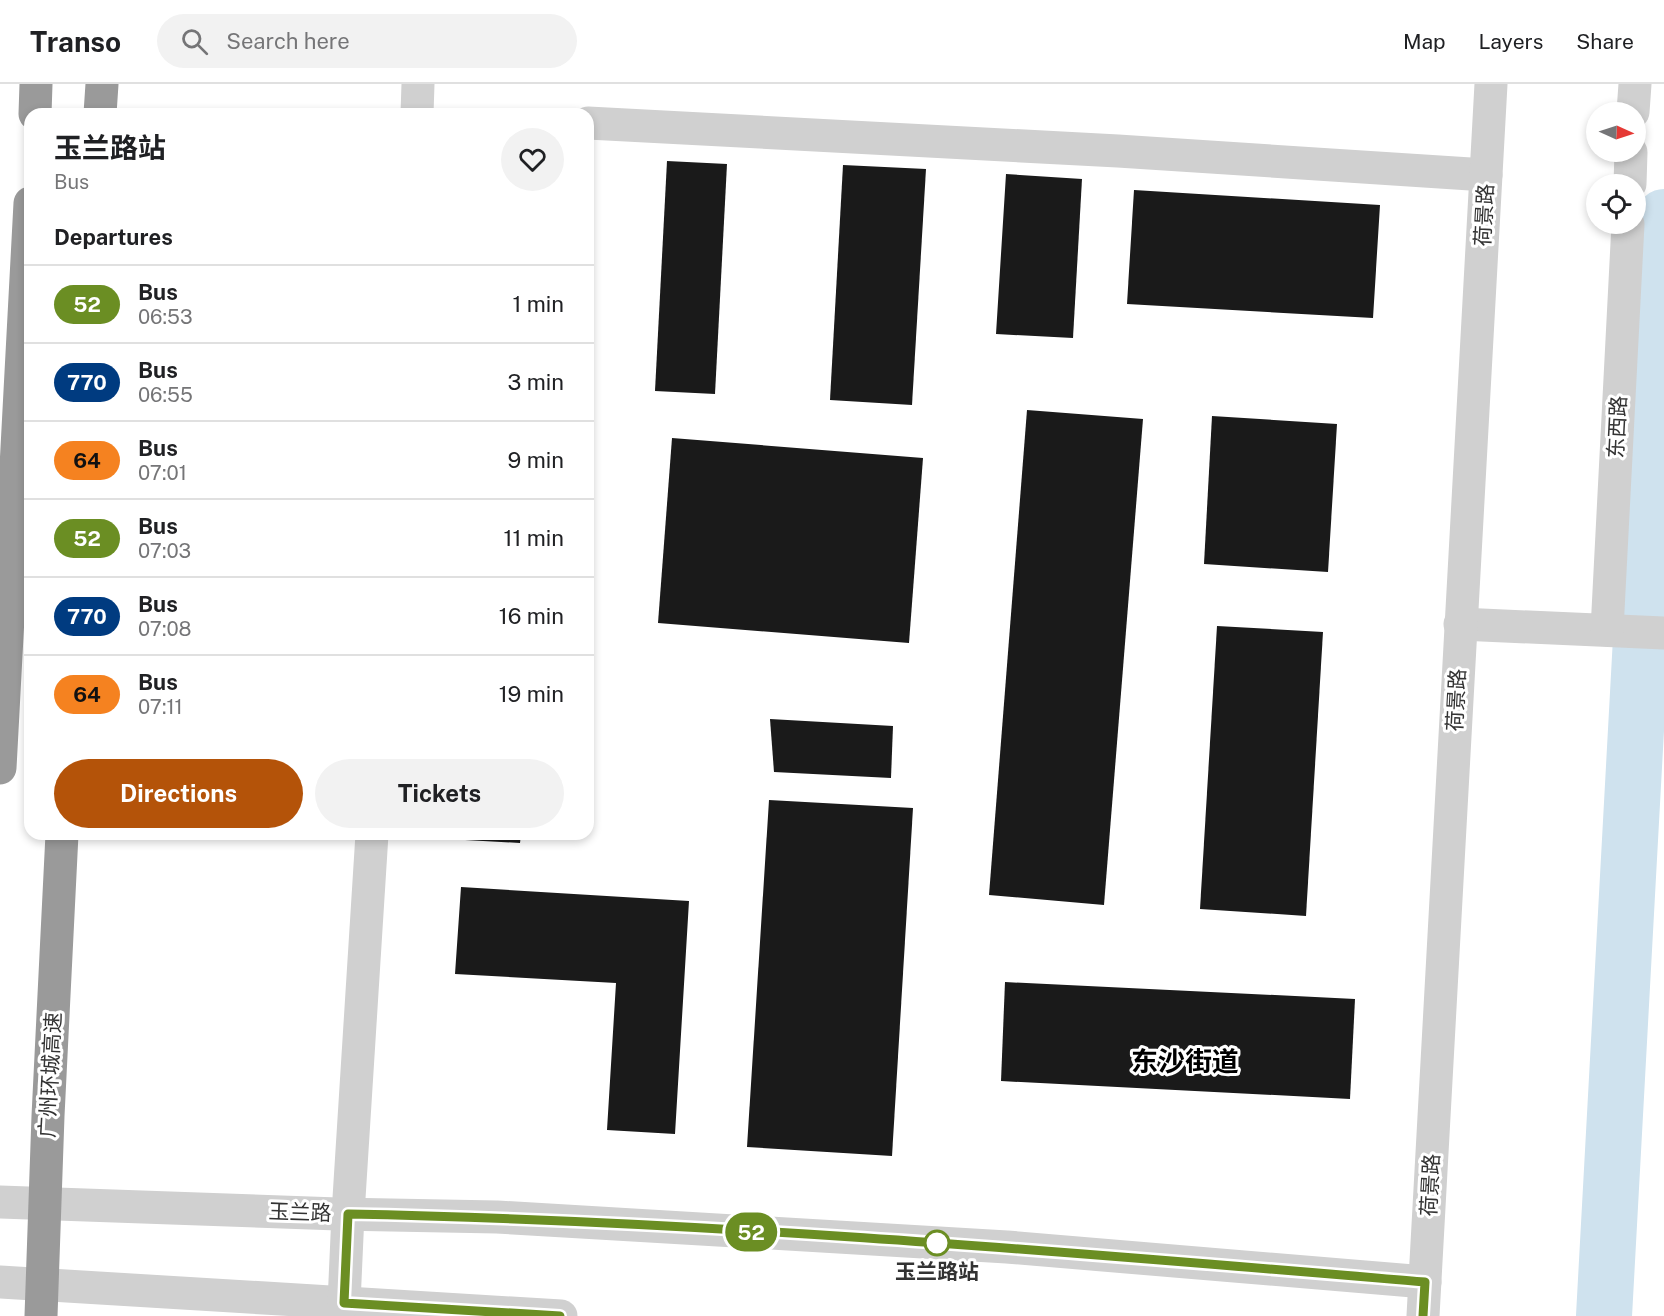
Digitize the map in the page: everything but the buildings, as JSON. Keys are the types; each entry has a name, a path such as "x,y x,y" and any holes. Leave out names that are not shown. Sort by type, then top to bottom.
{"highway":[{"path":"35,108 36,84"},
{"path":"100,108 102,84"},
{"path":"0,768 24,316"},
{"name":"广州环城高速","path":"41,1316 62,840"}],"street":[{"path":"417,108 418,84"},
{"name":"荷景路","path":"1423,1316 1491,84"},
{"path":"1634,102 1635,84"},
{"path":"594,123 1118,151 1486,176"},
{"name":"东西路","path":"1608,630 1628,234"},
{"path":"1460,624 1664,633"},
{"path":"344,1303 372,840"},
{"name":"玉兰路","path":"0,1202 497,1217 1007,1247 1425,1282"},
{"path":"0,1282 194,1305 344,1303 561,1316"}],"waterway":[{"path":"1604,1316 1664,217"}],"bus line":[{"name":"52","path":"560,1316 344,1303 348,1214 497,1217 1007,1247 1425,1282 1423,1316"}],"place":[{"name":"玉兰路站","path":"937,1243"}],"district":[{"name":"东沙街道","path":"1185,1061"}]}
